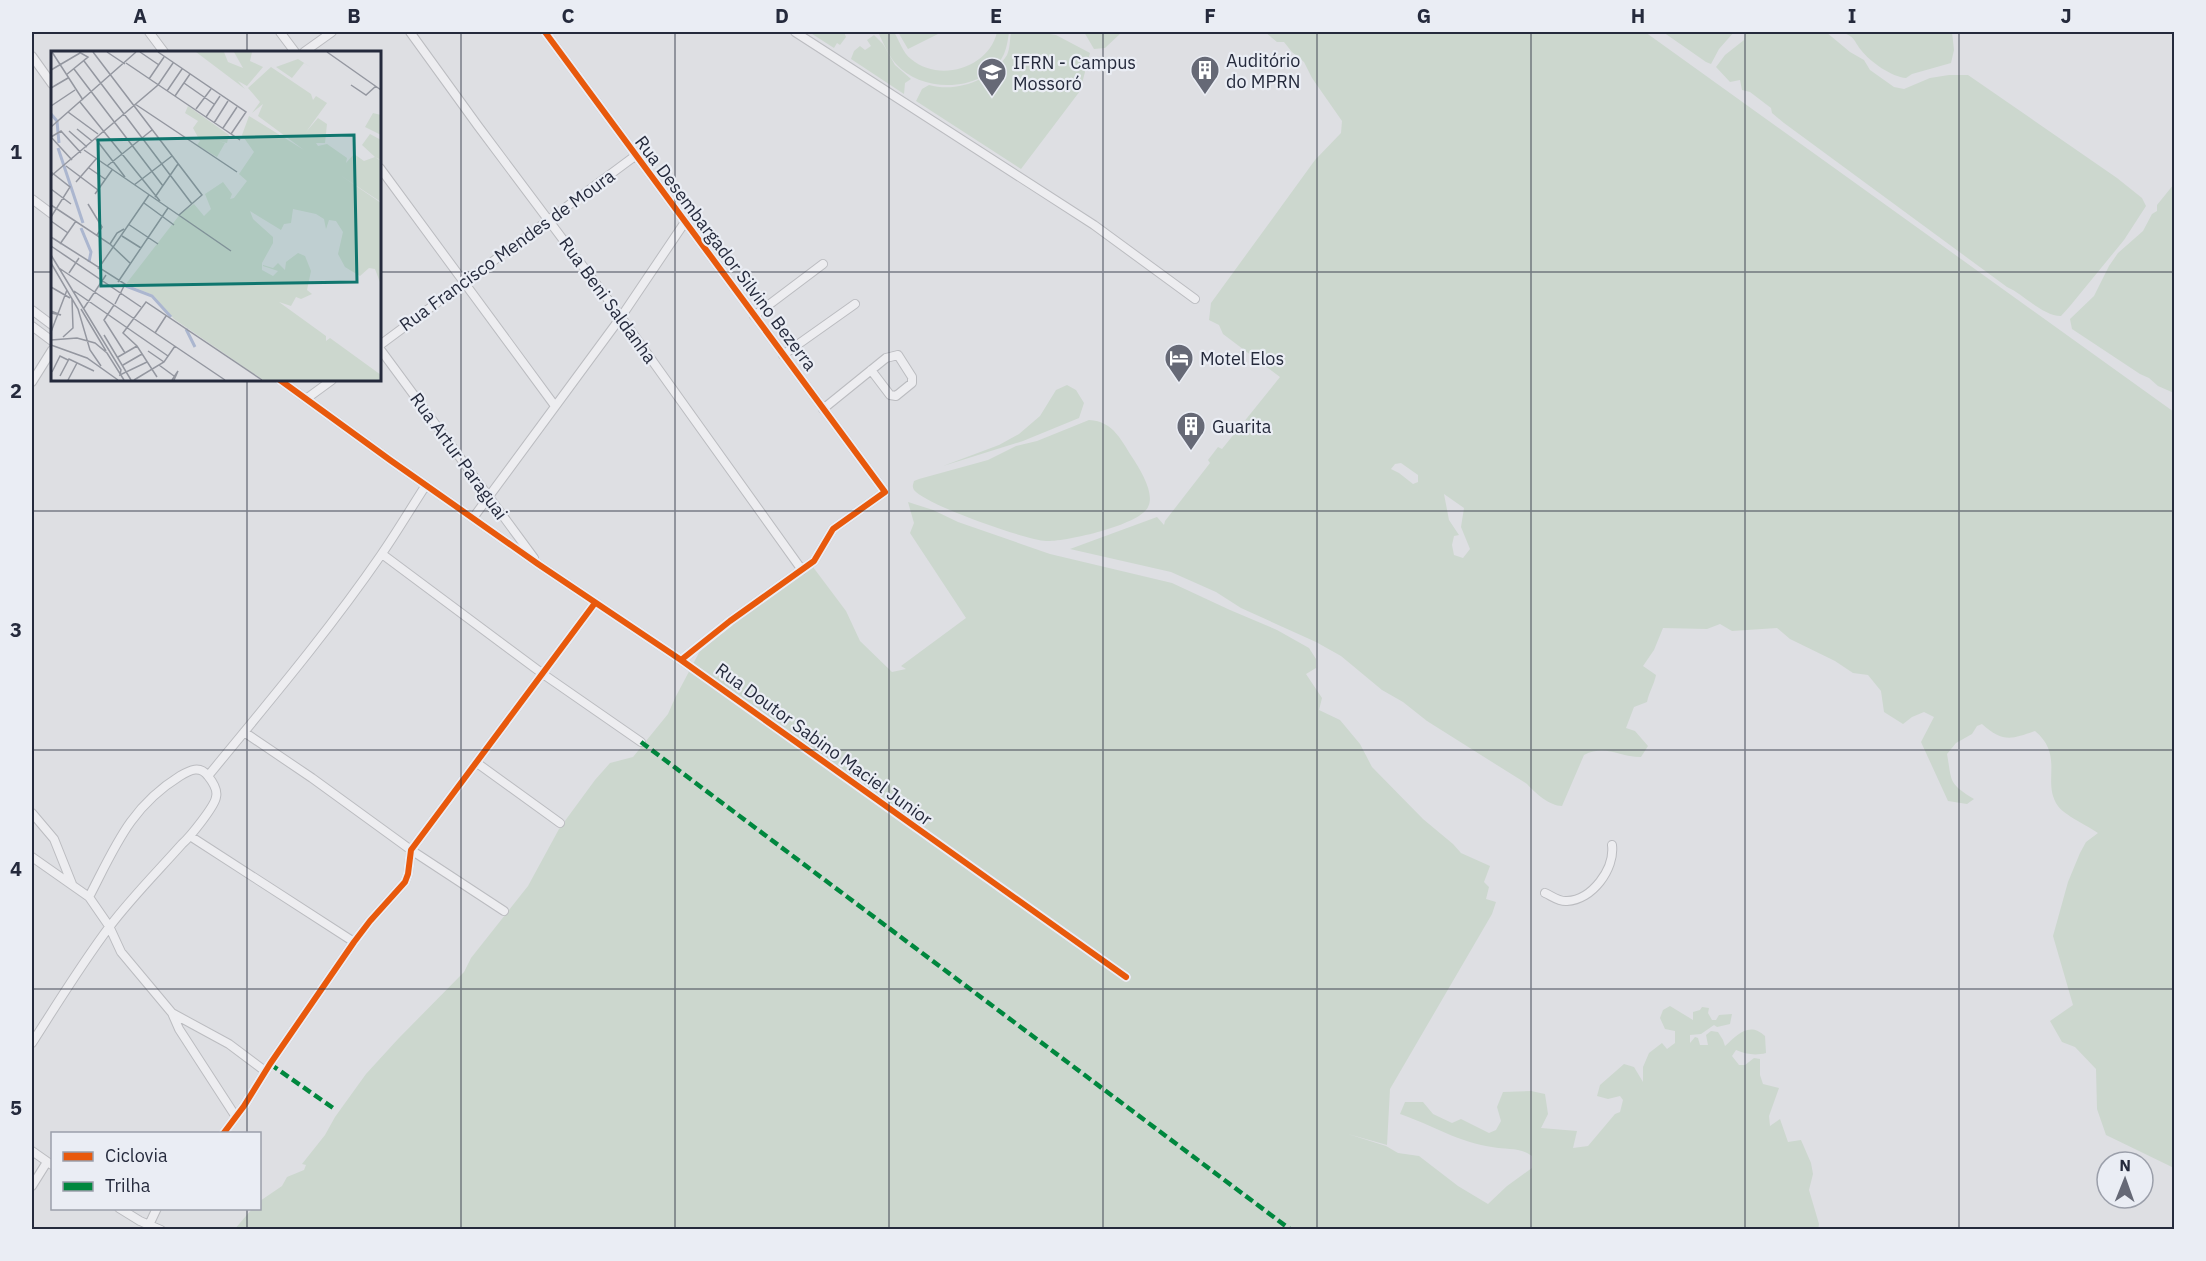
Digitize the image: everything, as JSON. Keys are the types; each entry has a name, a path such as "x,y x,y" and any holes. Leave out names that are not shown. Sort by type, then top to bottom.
{"street":[{"path":"149,32 163,51"},
{"path":"280,32 294,51"},
{"path":"305,51 332,32"},
{"name":"Rua Beni Saldanha","path":"410,32 621,317 802,570"},
{"name":"Rua Desembargador Silvino Bezerra","path":"545,32 885,492 833,529 814,561 802,570"},
{"path":"795,32 1094,225 1195,299"},
{"path":"32,56 51,83"},
{"name":"Rua Francisco Mendes de Moura","path":"381,346 463,282 635,156"},
{"path":"381,169 555,406"},
{"path":"32,198 51,212"},
{"path":"473,518 621,317 685,222"},
{"path":"754,316 823,264"},
{"path":"783,355 855,304"},
{"path":"32,310 51,326"},
{"path":"32,326 50,339"},
{"name":"Rua Artur Paraguai","path":"381,348 538,564"},
{"path":"32,382 51,352"},
{"path":"823,409 871,370 886,358 898,356 912,377 912,384 896,396 890,395 871,370"},
{"name":"Rua Doutor Sabino Maciel Junior","path":"281,381 538,564 681,660 1126,977"},
{"path":"306,399 331,381"},
{"path":"208,776 293,671 382,554 426,485"},
{"path":"382,554 543,674 641,742"},
{"path":"681,660 730,621 802,570"},
{"path":"225,1132 354,942 405,882 411,850 595,603"},
{"path":"244,732 411,850 504,911"},
{"path":"477,763 560,823"},
{"path":"32,1043 109,926 144,884 190,836 216,799 215,789 208,776 198,769 193,770 162,787 145,802 132,818 89,897"},
{"path":"32,813 54,839 73,886"},
{"path":"190,836 354,942"},
{"path":"1545,893 1566,902 1585,895 1594,888 1609,867 1613,854 1612,845"},
{"path":"32,857 89,897 109,926 121,952 172,1013 179,1029 237,1117"},
{"path":"172,1013 229,1044 266,1071"},
{"path":"32,1151 50,1163 32,1186"},
{"path":"121,1210 161,1230"},
{"path":"149,1225 156,1210"}],"shaded area":[{"path":"809,32 844,32 846,37 840,45 837,43 834,48"},
{"path":"878,32 894,32 903,50 922,66 935,70 948,70 974,63 984,55 997,32 1009,32 1004,54 995,67 969,82 953,85 921,81 907,74 893,60"},
{"path":"898,32 942,32 908,49"},
{"path":"1011,32 1056,35 1090,53 1080,91 1021,169 916,101 922,89 929,85 962,86 983,78 1007,55"},
{"path":"1084,32 1122,32 1105,48 1094,49"},
{"path":"1265,32 1645,32 2174,412 2174,1168 2155,1159 2155,1150 2137,1150 2106,1135 2097,1109 2096,1069 2075,1047 2062,1042 2050,1021 2073,1005 2053,936 2068,882 2080,853 2086,842 2098,833 2071,817 2058,806 2051,788 2049,750 2044,740 2035,731 2007,738 1995,734 1982,724 1977,726 1972,734 1956,743 1947,754 1955,785 1974,799 1967,804 1948,801 1921,742 1934,717 1924,712 1903,724 1884,712 1881,691 1868,675 1853,673 1835,661 1790,639 1777,628 1732,631 1720,624 1707,629 1663,628 1654,650 1643,666 1656,675 1647,702 1634,707 1626,728 1635,731 1648,746 1641,757 1606,751 1584,755 1562,806 1543,798 1527,784 1427,721 1403,702 1382,690 1341,656 1316,642 1241,608 1216,592 1171,572 1070,549 1157,517 1164,525 1210,463 1208,460 1218,447 1222,449 1280,377 1223,334 1219,325 1209,320 1211,303 1315,160 1341,133 1342,121 1312,78 1304,62 1284,42 1277,42","holes":["1401,463 1418,475 1418,482 1413,484 1391,469 1395,464","1444,494 1464,508 1461,527 1470,549 1463,558 1454,555 1452,545 1454,536 1459,535 1449,520"]},
{"path":"1663,32 1734,32 1719,49 1711,64"},
{"path":"1745,32 1826,32 1850,52 1864,60 1870,70 1894,87 1904,89 1930,78 1968,75 2117,178 2142,198 2146,206 2124,240 2061,316 2047,313 2007,287 1784,123 1772,113 1771,108 1750,92 1742,90 1740,80 1730,82 1716,67 1725,55 1744,40"},
{"path":"1841,32 1952,32 1954,50 1951,63 1912,74 1906,78 1894,75 1876,64 1865,55 1852,37"},
{"path":"874,35 883,44 895,65 911,79 905,83 904,94 851,59 854,51 860,46 865,50 871,46 867,40"},
{"path":"2174,184 2174,393 2158,386 2072,329 2070,319 2094,296 2118,253 2143,231 2152,214 2157,211 2157,205"},
{"path":"1067,385 1076,390 1084,403 1079,418 1023,441 943,466 999,445 1019,434 1040,416 1056,390"},
{"path":"1089,420 1105,424 1116,434 1140,470 1150,496 1148,507 1142,514 1117,526 1069,539 1046,541 999,528 956,512 922,496 913,489 914,481 919,479 988,460 1016,446 1037,441"},
{"path":"908,502 1050,554 1172,583 1277,630 1309,648 1316,659 1316,668 1306,674 1322,698 1319,710 1340,720 1360,744 1372,767 1423,819 1461,853 1490,866 1484,882 1489,887 1486,899 1496,902 1492,914 1390,1089 1387,1145 1348,1134 1386,1146 1398,1153 1419,1156 1458,1186 1488,1204 1507,1186 1532,1168 1532,1156 1518,1150 1468,1142 1400,1114 1405,1102 1423,1102 1433,1114 1452,1123 1461,1119 1489,1133 1496,1130 1501,1121 1497,1107 1503,1092 1531,1091 1545,1094 1548,1114 1541,1128 1577,1131 1573,1148 1588,1146 1615,1114 1620,1112 1623,1100 1620,1096 1608,1099 1597,1096 1600,1085 1624,1064 1634,1067 1643,1082 1643,1067 1649,1053 1662,1043 1667,1049 1675,1043 1675,1031 1665,1029 1660,1018 1663,1010 1670,1006 1693,1020 1693,1012 1702,1007 1709,1008 1708,1013 1712,1020 1716,1020 1719,1015 1732,1014 1730,1024 1717,1027 1714,1025 1701,1034 1690,1035 1690,1043 1695,1037 1698,1038 1700,1045 1708,1045 1706,1035 1711,1031 1718,1032 1725,1046 1739,1034 1748,1030 1754,1030 1765,1036 1766,1053 1750,1054 1736,1050 1732,1056 1739,1065 1745,1065 1754,1058 1760,1059 1760,1075 1763,1084 1779,1088 1769,1116 1770,1126 1780,1119 1788,1142 1801,1140 1811,1163 1813,1174 1809,1190 1819,1224 1818,1230 234,1230 251,1210 261,1210 261,1200 282,1186 287,1177 304,1170 306,1165 302,1164 325,1135 366,1074 464,972 471,958 528,886 559,829 595,780 610,763 633,757 668,714 702,647 798,574 813,567 846,611 860,641 892,672 906,669 901,666 966,618 910,533 914,523"}],"marked path":[{"path":"641,742 1291,1230"},
{"path":"270,1064 336,1110"}],"cycle path":[{"path":"545,32 885,492 833,529 814,561 730,621 681,660"},
{"path":"281,381 538,564 681,660 1126,977"},
{"path":"224,1132 354,942 405,882 411,850 595,603"}],"place":[{"name":"Auditório do MPRN","path":"1205,96"},
{"name":"IFRN - Campus Mossoró","path":"992,98"},
{"name":"Motel Elos","path":"1179,384"},
{"name":"Guarita","path":"1191,452"}]}
